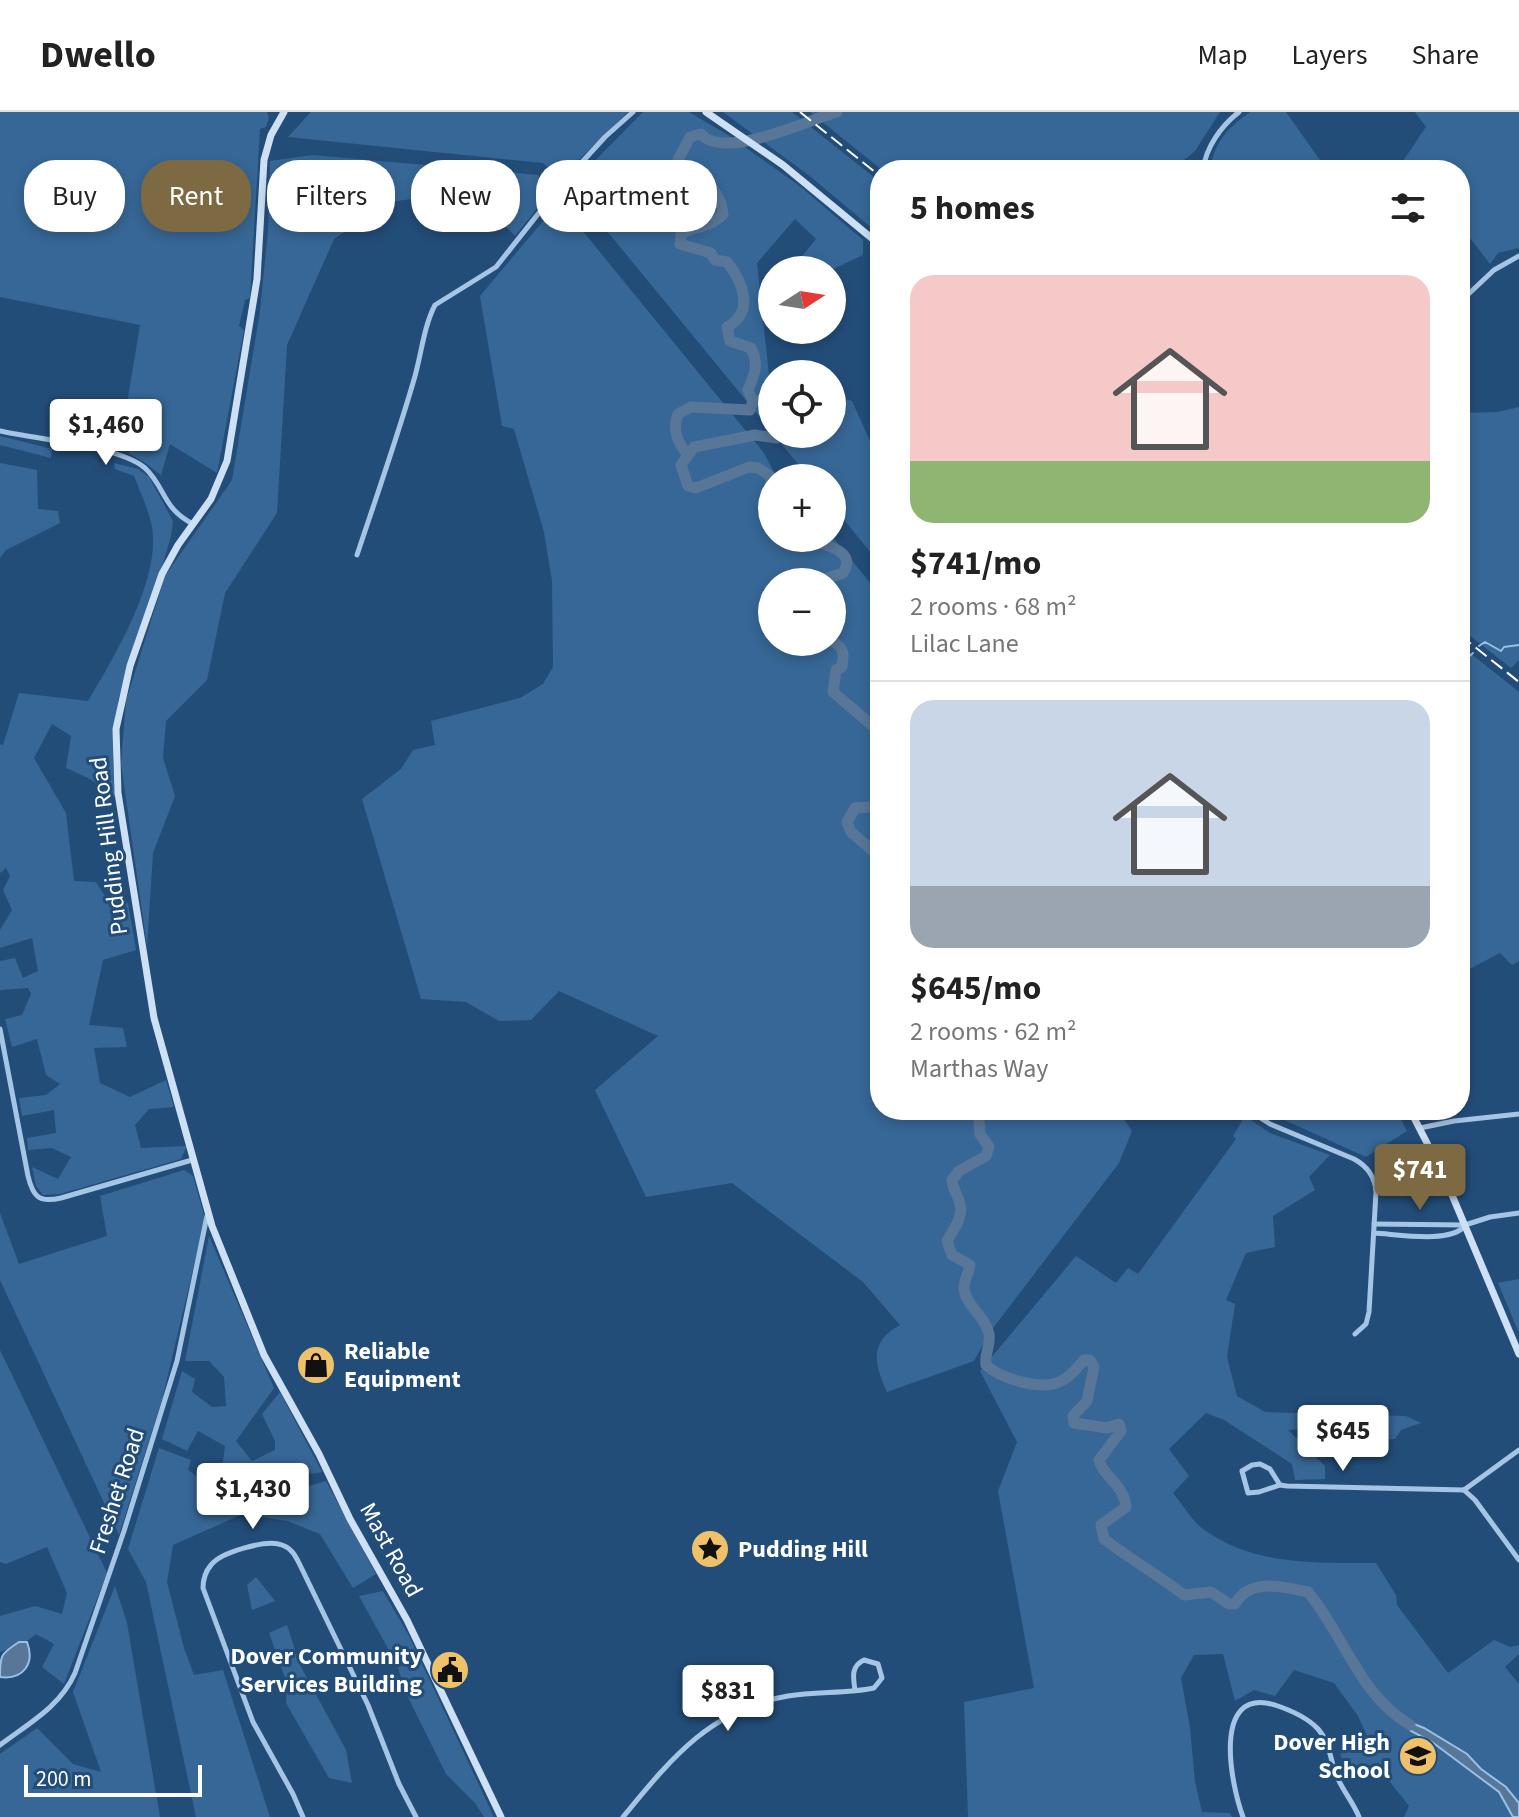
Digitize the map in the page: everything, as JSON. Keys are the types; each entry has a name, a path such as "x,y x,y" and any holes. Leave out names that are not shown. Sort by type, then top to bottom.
{"street":[{"path":"357,555 396,442 435,305 496,267 561,185 633,112"},
{"path":"706,112 757,146 870,237"},
{"path":"1205,160 1220,130 1239,112"},
{"name":"Pudding Hill Road","path":"207,1215 154,1018 139,934 116,764 116,729 130,666 162,574 218,487 227,461 257,279 264,160 281,113"},
{"path":"1470,293 1494,270 1519,256"},
{"path":"0,431 96,449 135,462 150,475 173,511 193,524"},
{"path":"0,1029 31,1189 42,1199 61,1198 192,1160"},
{"path":"1470,1119 1519,1114"},
{"path":"1262,1120 1354,1159 1366,1167 1375,1184 1368,1319 1363,1329 1355,1334"},
{"path":"1416,1120 1444,1176 1519,1354"},
{"path":"1420,1128 1463,1120"},
{"path":"1374,1224 1465,1225 1519,1213"},
{"name":"Freshet Road","path":"0,1745 45,1712 65,1692 75,1673 124,1531 177,1361 207,1215"},
{"name":"Mast Road","path":"207,1215 271,1369 414,1632 501,1817"},
{"path":"1374,1233 1444,1237 1459,1233 1465,1225"},
{"path":"1280,1485 1270,1469 1260,1464 1242,1471 1248,1493 1280,1485 1464,1490 1519,1450"},
{"path":"1464,1490 1475,1500 1519,1560"},
{"path":"303,1817 253,1722 203,1588 205,1575 215,1560 269,1543 287,1547 299,1563 368,1705 399,1784 416,1817"},
{"path":"623,1817 681,1748 724,1718 785,1696 869,1690 878,1686 883,1673 878,1664 864,1660 856,1666 853,1675 855,1690"},
{"path":"1243,1817 1231,1764 1232,1729 1236,1715 1246,1705 1260,1702 1294,1713 1319,1730 1339,1781 1359,1817"}],"shaded area":[{"path":"0,112 267,112 266,127 260,129 250,298 245,300 239,326 244,330 217,473 170,444 161,475 128,453 137,444 160,442 157,420 125,416 140,325 0,297"},
{"path":"311,112 628,112 579,160 536,162 288,137"},
{"path":"643,112 689,112 728,135 801,187 863,240 863,255 846,263 846,256 802,256 816,239 795,219 763,256 758,256 758,344 766,344 767,360 758,360 758,415 608,232 717,232 717,160 596,160"},
{"path":"723,112 792,112 870,174 870,227 811,177"},
{"path":"810,112 1220,112 1195,151 1184,160 870,160"},
{"path":"1250,112 1286,112 1320,160 1212,160 1223,136"},
{"path":"1415,112 1519,112 1519,248 1498,253 1490,264 1470,238 1470,160 1404,160 1426,127"},
{"path":"312,155 368,160 277,160"},
{"path":"395,162 411,164 411,199 395,201"},
{"path":"520,173 536,175 536,210 520,230"},
{"path":"536,229 536,232 584,232 764,453 770,464 758,464 758,552 845,552 870,583 870,1120 1125,1120 1132,1131 1119,1163 990,1332 974,1361 887,1392 879,1372 877,1354 883,1338 900,1325 863,1282 732,1183 646,1197 595,1090 658,1036 559,991 531,1020 499,1021 466,1002 421,999 362,799 401,769 413,750 435,745 431,721 520,698 543,684 553,667 552,581 544,532 514,429 502,426 480,296"},
{"path":"268,232 345,232 334,239 287,345 277,513 225,593 207,680 166,721 163,758 175,796 153,853 147,946 121,764 126,701 165,576 232,480 260,311"},
{"path":"846,399 852,401 870,441 870,552 846,522 846,464 798,464 785,448 846,448"},
{"path":"1519,407 1519,660 1511,668 1470,636 1470,413 1497,412"},
{"path":"0,436 52,449 51,458 0,445"},
{"path":"0,463 37,470 38,509 58,511 60,523 6,550 0,558"},
{"path":"114,463 138,469 149,477 173,521 160,574 118,700 113,764 115,797 88,778 66,768 71,736 52,724 34,758 66,813 74,881 96,882 110,904 128,903 136,950 103,960 89,1025 123,1028 127,1047 94,1048 100,1083 130,1097 166,1080 174,1107 149,1109 135,1125 141,1148 187,1146 181,1159 60,1194 43,1195 36,1186 32,1167 58,1179 71,1157 52,1148 28,1150 27,1138 56,1133 54,1110 22,1116 19,1098 46,1095 60,1084 46,1075 37,1039 12,1047 5,1019 22,1015 31,994 28,988 0,990 0,961 15,958 23,978 38,971 32,938 0,948 0,930 12,910 3,890 10,876 6,868 0,873 0,744 3,745 19,693 88,701 134,615 150,566 153,543 151,522 134,476 115,469"},
{"path":"1470,653 1519,692 1519,961 1512,965 1500,953 1470,969"},
{"path":"1243,1120 1251,1120 1270,1133 1330,1155 1309,1177 1315,1190 1273,1216 1275,1247 1246,1253 1226,1300 1235,1304 1227,1357 1237,1396 1265,1412 1406,1416 1421,1423 1401,1430 1395,1439 1378,1440 1377,1425 1288,1430 1325,1466 1325,1479 1295,1480 1292,1464 1224,1420 1206,1413 1169,1449 1189,1476 1173,1493 1201,1528 1245,1551 1288,1560 1376,1563 1396,1595 1397,1605 1448,1673 1494,1640 1510,1647 1519,1645 1519,1654 1505,1667 1519,1684 1519,1817 1404,1817 1409,1806 1379,1768 1366,1765 1348,1775 1340,1754 1367,1736 1358,1716 1334,1683 1294,1670 1275,1696 1254,1690 1235,1701 1223,1654 1194,1655 1181,1678 1202,1812 1230,1813 1232,1817 968,1817 964,1702 1034,1688 998,1491 1017,1442 980,1371 1076,1256 1116,1283 1128,1268 1138,1274 1236,1139 1233,1136"},
{"path":"1284,1120 1401,1120 1407,1131 1366,1157"},
{"path":"184,1170 193,1176 205,1219 162,1400 119,1535 0,1280 0,1213 19,1264 107,1236 100,1196"},
{"path":"209,1236 274,1388 236,1441 252,1461 275,1450 275,1441 262,1414 280,1392 322,1472 312,1474 296,1464 270,1477 271,1483 288,1492 326,1481 376,1574 353,1588 320,1534 287,1521 243,1514 173,1545 167,1582 184,1648 194,1675 223,1670 270,1817 196,1817 146,1582 128,1549 159,1448 191,1460 188,1470 199,1478 223,1462 225,1446 198,1431 187,1451 162,1439 182,1371 195,1379 192,1392 212,1407 226,1406 224,1377 209,1361 185,1361"},
{"path":"1519,1279 1519,1333 1498,1283"},
{"path":"0,1350 107,1573 64,1684 42,1667 54,1644 36,1634 0,1652 0,1616 35,1606 62,1614 67,1593 47,1547 6,1564 0,1562"},
{"path":"256,1577 275,1601 252,1610 247,1585"},
{"path":"115,1586 127,1623 160,1817 0,1817 0,1754 37,1728 73,1764 101,1772 73,1692"},
{"path":"383,1591 408,1634 494,1817 484,1817 475,1803 446,1774 407,1695 397,1665 359,1596"},
{"path":"287,1625 300,1665 346,1750 352,1783 329,1778 286,1703 287,1683 269,1633"},
{"path":"19,1642 27,1642 30,1657 26,1668 15,1676 0,1677 2,1656"},
{"path":"1399,1718 1424,1728 1467,1754 1481,1769 1506,1787 1519,1803 1519,1817 1513,1817 1499,1792 1432,1742 1411,1731"}],"waterway":[{"path":"753,401 748,390 753,379 755,359 751,348 730,341 727,327 736,321 744,305 738,278 727,262 715,260 711,253 680,244 681,234 714,221 723,214 722,207 707,182 691,167 680,167 678,160 690,137 701,134 712,141 746,141 837,112"},
{"path":"753,401 758,401"},
{"path":"688,455 677,436 675,425 678,414 691,407 750,410 753,401"},
{"path":"758,435 694,447 681,465 688,486 696,488 749,467 758,468"},
{"path":"840,552 846,558 845,568"},
{"path":"1479,646 1485,642 1501,651 1504,647 1519,645"},
{"path":"1470,656 1473,653"},
{"path":"843,656 842,667 836,670 833,692 870,723"},
{"path":"870,807 855,808 847,822 851,832 870,848"},
{"path":"979,1120 980,1134 989,1147 986,1156 959,1171 952,1180 960,1214 947,1241 952,1255 970,1265 964,1290 989,1334 986,1365 1008,1378 1045,1385 1070,1375 1084,1360 1090,1360 1094,1367 1087,1401 1073,1416 1074,1423 1107,1428 1119,1424 1121,1431 1099,1460 1122,1492 1126,1507 1101,1525 1104,1539 1184,1595 1211,1592 1229,1604 1235,1604 1249,1590 1258,1587 1278,1586 1308,1592 1378,1698 1410,1725"}],"railway":[{"path":"800,112 870,168"},
{"path":"1470,643 1519,682"}],"place":[{"name":"Reliable Equipment","path":"316,1365"},
{"name":"Pudding Hill","path":"710,1549"},
{"name":"Dover Community Services Building","path":"450,1670"},
{"name":"Dover High School","path":"1418,1756"}]}
